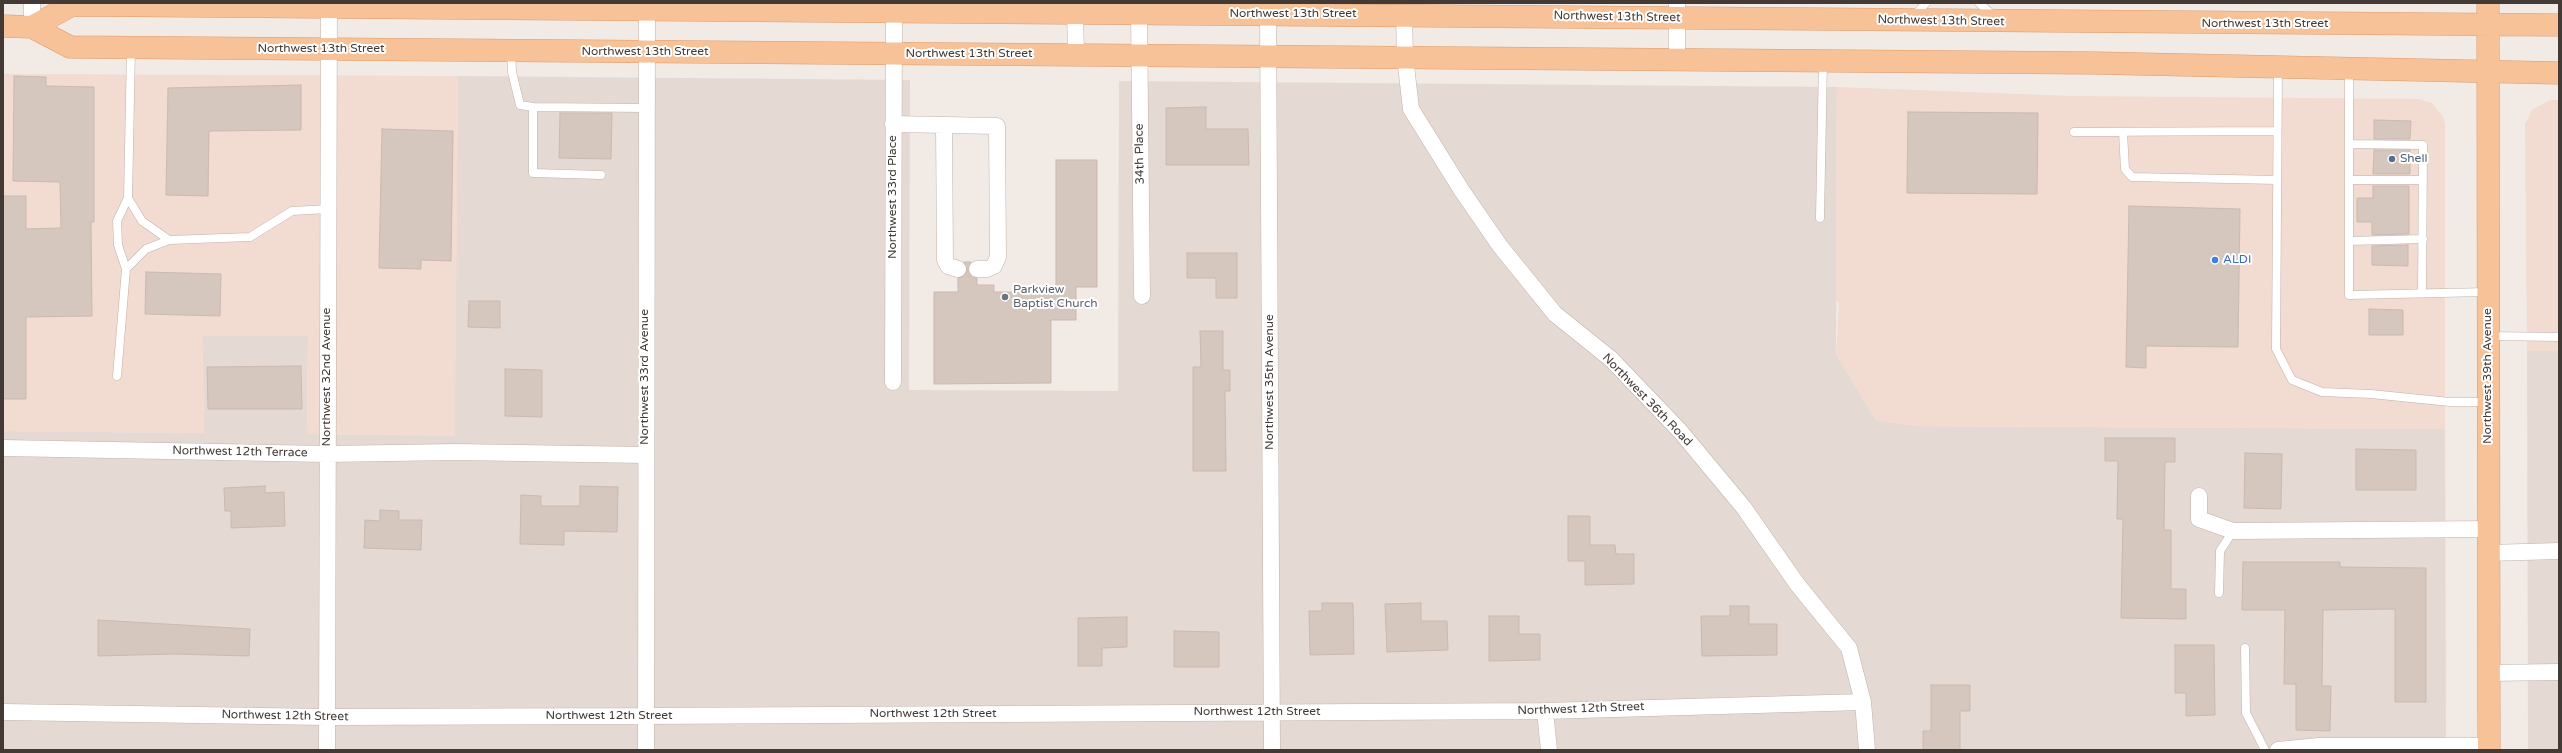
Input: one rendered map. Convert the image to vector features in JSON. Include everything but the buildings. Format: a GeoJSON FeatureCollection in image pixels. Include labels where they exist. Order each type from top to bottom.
{"type":"FeatureCollection","features":[{"type":"Feature","properties":{"kind":"main road","name":"Northwest 39th Avenue"},"geometry":{"type":"LineString","coordinates":[[2488,3],[2489,748]]}},
{"type":"Feature","properties":{"kind":"main road","name":"Northwest 13th Street"},"geometry":{"type":"LineString","coordinates":[[3,26],[32,26],[72,5],[801,7],[894,11],[920,7],[1080,8],[1139,13],[1224,8],[1268,14],[1404,14],[1677,10],[1910,21],[2559,25]]}},
{"type":"Feature","properties":{"kind":"main road","name":"Northwest 13th Street"},"geometry":{"type":"LineString","coordinates":[[32,26],[70,47],[1677,58],[2278,66],[2487,70],[2559,73]]}},
{"type":"Feature","properties":{"kind":"street"},"geometry":{"type":"LineString","coordinates":[[32,3],[32,26]]}},
{"type":"Feature","properties":{"kind":"street","name":"Northwest 32nd Avenue"},"geometry":{"type":"LineString","coordinates":[[327,750],[329,5]]}},
{"type":"Feature","properties":{"kind":"street","name":"Northwest 33rd Avenue"},"geometry":{"type":"LineString","coordinates":[[646,750],[645,455],[647,7]]}},
{"type":"Feature","properties":{"kind":"street"},"geometry":{"type":"LineString","coordinates":[[1076,54],[1080,8]]}},
{"type":"Feature","properties":{"kind":"street"},"geometry":{"type":"LineString","coordinates":[[1677,10],[1677,58]]}},
{"type":"Feature","properties":{"kind":"street","name":"Northwest 33rd Place"},"geometry":{"type":"LineString","coordinates":[[893,382],[894,11]]}},
{"type":"Feature","properties":{"kind":"street","name":"34th Place"},"geometry":{"type":"LineString","coordinates":[[1139,13],[1142,296]]}},
{"type":"Feature","properties":{"kind":"street","name":"Northwest 35th Avenue"},"geometry":{"type":"LineString","coordinates":[[1268,14],[1272,750]]}},
{"type":"Feature","properties":{"kind":"street","name":"Northwest 36th Road"},"geometry":{"type":"LineString","coordinates":[[1404,14],[1405,57],[1411,109],[1462,191],[1500,246],[1555,314],[1611,359],[1680,431],[1744,508],[1797,584],[1849,648],[1863,702],[1867,750]]}},
{"type":"Feature","properties":{"kind":"street"},"geometry":{"type":"LineString","coordinates":[[893,124],[997,126],[998,257],[994,266],[987,269],[977,269]]}},
{"type":"Feature","properties":{"kind":"street"},"geometry":{"type":"LineString","coordinates":[[944,125],[945,260],[948,266],[958,269]]}},
{"type":"Feature","properties":{"kind":"street","name":"Northwest 12th Terrace"},"geometry":{"type":"LineString","coordinates":[[3,448],[327,454],[456,452],[645,455]]}},
{"type":"Feature","properties":{"kind":"street"},"geometry":{"type":"LineString","coordinates":[[2199,496],[2199,518],[2233,531],[2488,529]]}},
{"type":"Feature","properties":{"kind":"street"},"geometry":{"type":"LineString","coordinates":[[2488,553],[2559,551]]}},
{"type":"Feature","properties":{"kind":"street"},"geometry":{"type":"LineString","coordinates":[[2489,673],[2559,672]]}},
{"type":"Feature","properties":{"kind":"street","name":"Northwest 12th Street"},"geometry":{"type":"LineString","coordinates":[[3,712],[327,716],[647,716],[1545,711],[1863,702]]}},
{"type":"Feature","properties":{"kind":"street"},"geometry":{"type":"LineString","coordinates":[[1545,711],[1549,750]]}},
{"type":"Feature","properties":{"kind":"street"},"geometry":{"type":"LineString","coordinates":[[2278,750],[2319,746],[2489,748]]}},
{"type":"Feature","properties":{"kind":"lane"},"geometry":{"type":"LineString","coordinates":[[1910,21],[1926,3]]}},
{"type":"Feature","properties":{"kind":"lane"},"geometry":{"type":"LineString","coordinates":[[1979,3],[2000,22]]}},
{"type":"Feature","properties":{"kind":"lane"},"geometry":{"type":"LineString","coordinates":[[117,376],[126,268],[118,245],[117,221],[128,198],[131,48]]}},
{"type":"Feature","properties":{"kind":"lane"},"geometry":{"type":"LineString","coordinates":[[511,50],[512,72],[516,94],[520,104],[533,107],[646,108]]}},
{"type":"Feature","properties":{"kind":"lane"},"geometry":{"type":"LineString","coordinates":[[1820,218],[1823,60]]}},
{"type":"Feature","properties":{"kind":"lane"},"geometry":{"type":"LineString","coordinates":[[2278,66],[2276,131],[2276,349],[2292,380],[2322,392],[2371,394],[2450,402],[2488,402]]}},
{"type":"Feature","properties":{"kind":"lane"},"geometry":{"type":"LineString","coordinates":[[2349,68],[2351,144],[2349,295],[2488,292]]}},
{"type":"Feature","properties":{"kind":"lane"},"geometry":{"type":"LineString","coordinates":[[533,107],[533,173],[601,175]]}},
{"type":"Feature","properties":{"kind":"lane"},"geometry":{"type":"LineString","coordinates":[[2074,132],[2276,131]]}},
{"type":"Feature","properties":{"kind":"lane"},"geometry":{"type":"LineString","coordinates":[[2123,132],[2125,169],[2132,177],[2276,180]]}},
{"type":"Feature","properties":{"kind":"lane"},"geometry":{"type":"LineString","coordinates":[[2351,144],[2423,145],[2422,293]]}},
{"type":"Feature","properties":{"kind":"lane"},"geometry":{"type":"LineString","coordinates":[[2350,180],[2423,180]]}},
{"type":"Feature","properties":{"kind":"lane"},"geometry":{"type":"LineString","coordinates":[[128,198],[142,221],[168,240]]}},
{"type":"Feature","properties":{"kind":"lane"},"geometry":{"type":"LineString","coordinates":[[126,268],[146,249],[168,240],[250,237],[292,211],[328,210]]}},
{"type":"Feature","properties":{"kind":"lane"},"geometry":{"type":"LineString","coordinates":[[2349,241],[2423,239]]}},
{"type":"Feature","properties":{"kind":"lane"},"geometry":{"type":"LineString","coordinates":[[2488,336],[2559,337]]}},
{"type":"Feature","properties":{"kind":"lane"},"geometry":{"type":"LineString","coordinates":[[2219,593],[2220,551],[2233,531]]}},
{"type":"Feature","properties":{"kind":"lane"},"geometry":{"type":"LineString","coordinates":[[2245,648],[2246,713],[2265,750]]}},
{"type":"Feature","properties":{"kind":"shaded area"},"geometry":{"type":"Polygon","coordinates":[[[3,74],[458,76],[455,436],[307,434],[308,336],[202,336],[204,433],[3,431],[3,74]]]}},
{"type":"Feature","properties":{"kind":"shaded area"},"geometry":{"type":"Polygon","coordinates":[[[458,76],[910,80],[909,390],[1118,391],[1119,81],[1837,87],[1836,354],[1876,420],[1917,426],[2445,429],[2446,750],[3,750],[3,431],[204,433],[202,336],[308,336],[307,434],[454,435],[458,76]]]}},
{"type":"Feature","properties":{"kind":"shaded area"},"geometry":{"type":"Polygon","coordinates":[[[1837,87],[2071,96],[2418,99],[2432,103],[2443,117],[2445,125],[2445,429],[1917,426],[1876,420],[1836,354],[1839,303],[1836,300],[1837,87]]]}},
{"type":"Feature","properties":{"kind":"shaded area"},"geometry":{"type":"Polygon","coordinates":[[[2550,100],[2559,100],[2559,351],[2527,351],[2525,124],[2532,110],[2550,100]]]}},
{"type":"Feature","properties":{"kind":"shaded area"},"geometry":{"type":"Polygon","coordinates":[[[2527,351],[2559,351],[2559,750],[2528,750],[2527,351]]]}},
{"type":"Feature","properties":{"kind":"place","name":"Shell"},"geometry":{"type":"Point","coordinates":[2392,159]}},
{"type":"Feature","properties":{"kind":"place","name":"ALDI"},"geometry":{"type":"Point","coordinates":[2215,260]}},
{"type":"Feature","properties":{"kind":"place","name":"Parkview Baptist Church"},"geometry":{"type":"Point","coordinates":[1005,297]}}]}
